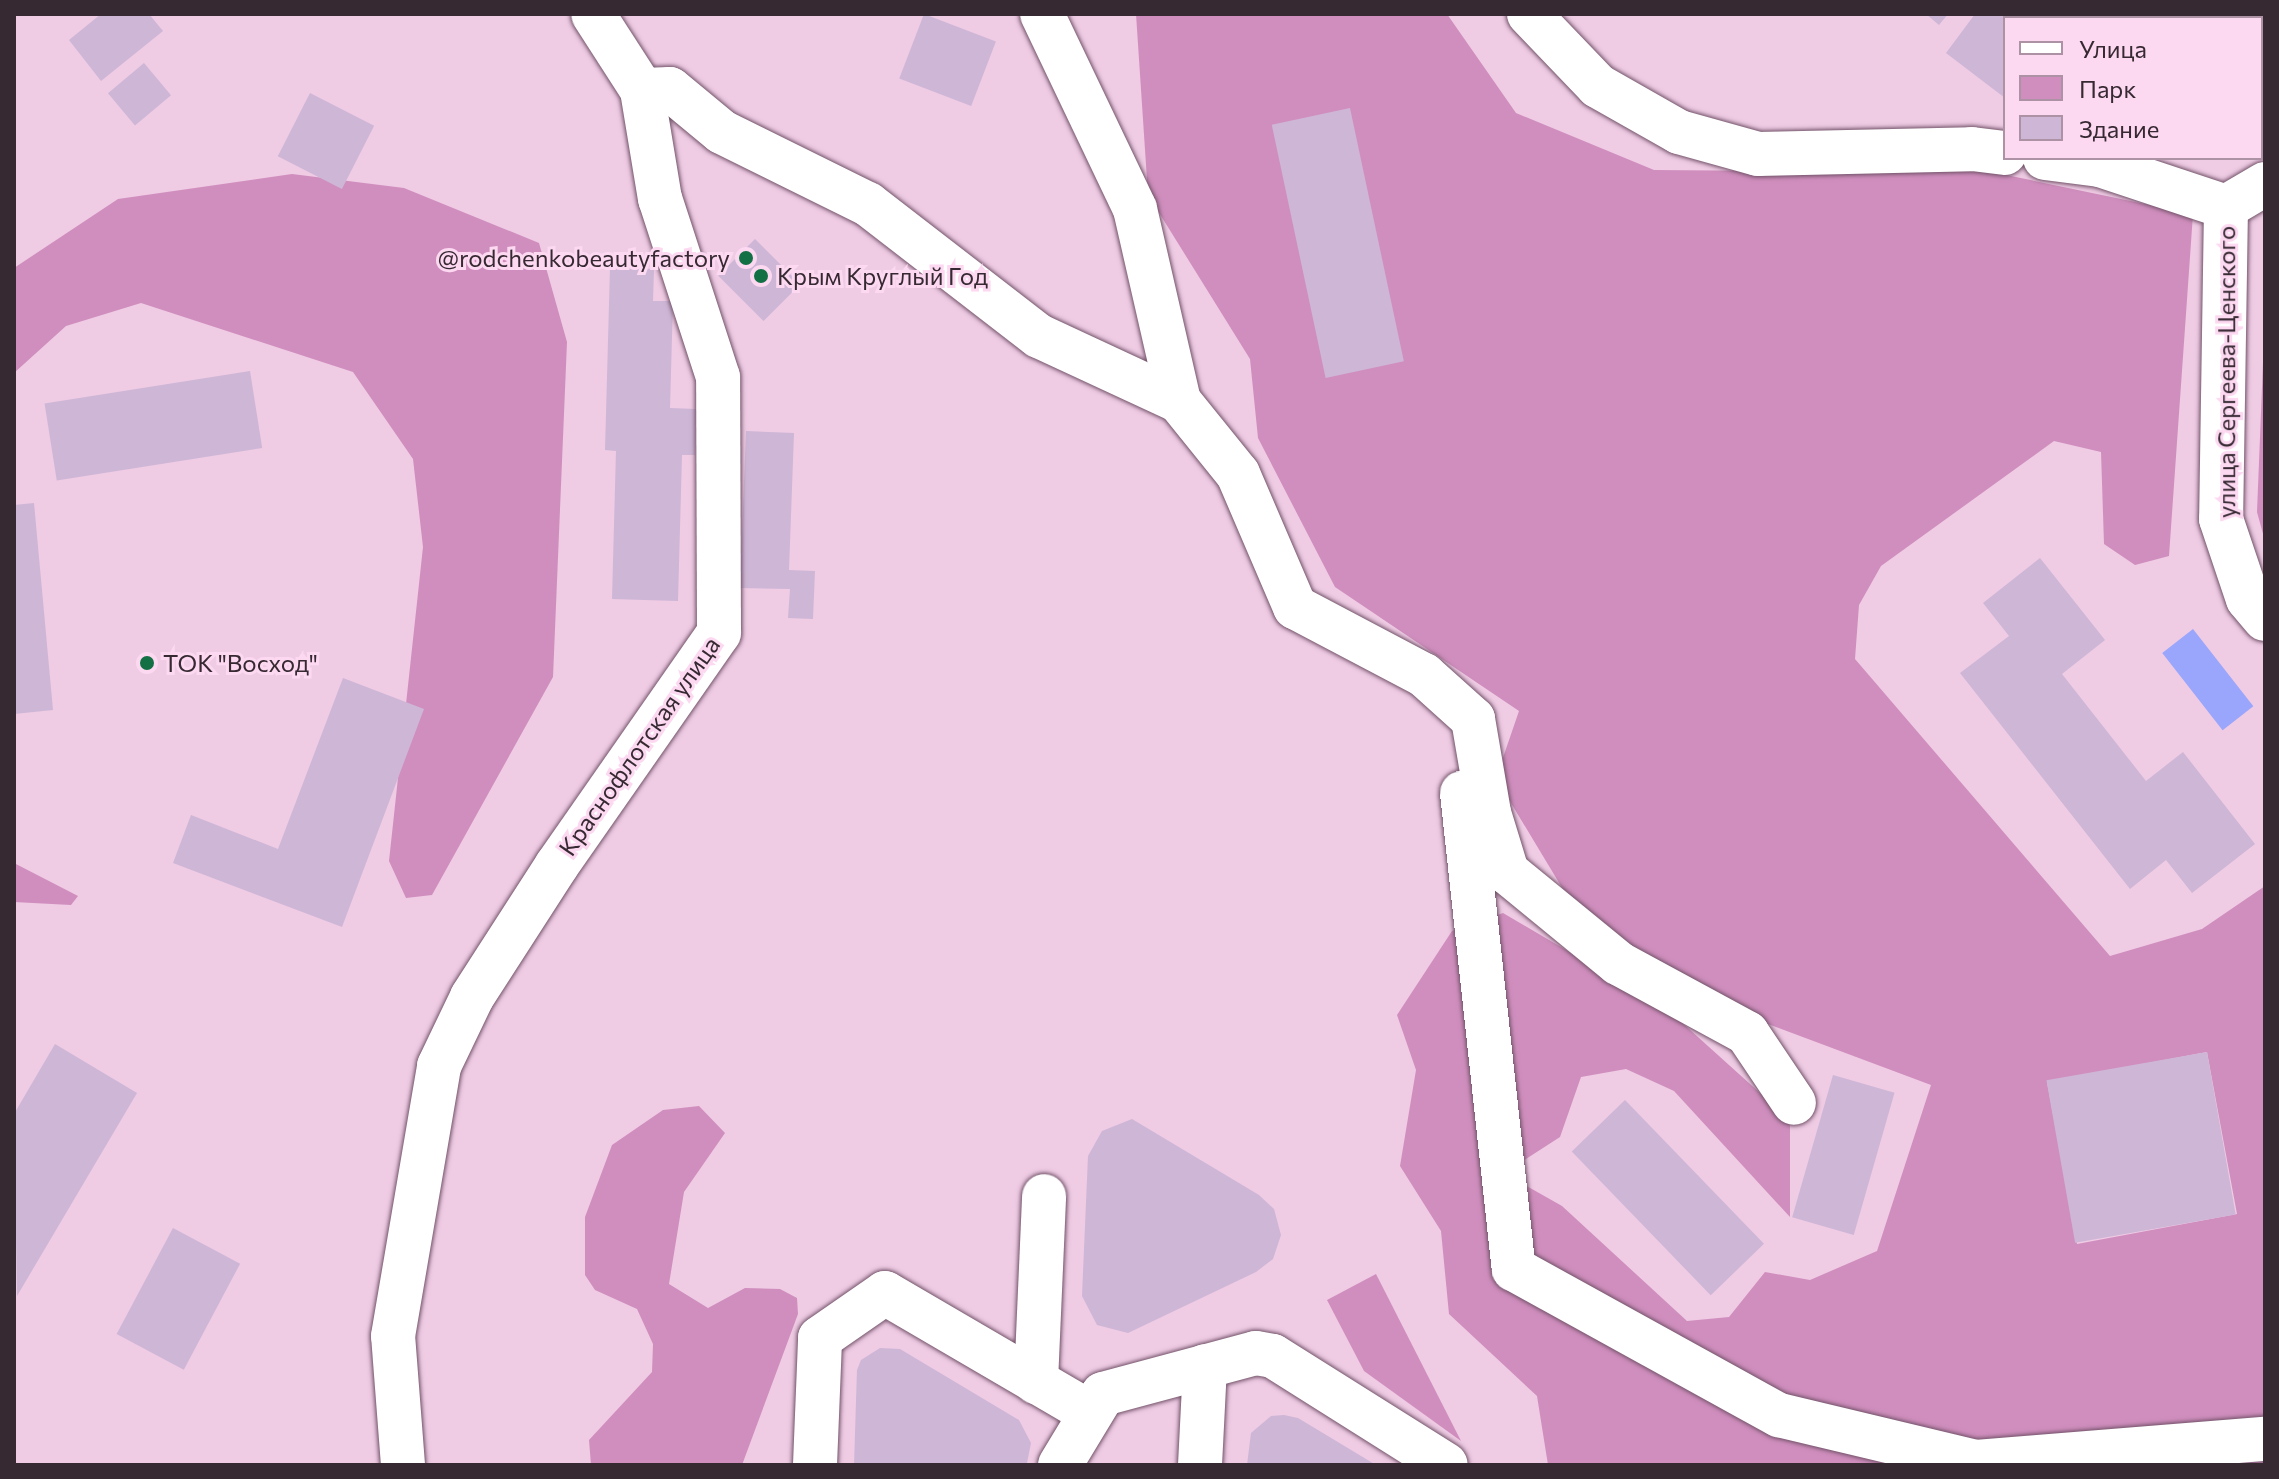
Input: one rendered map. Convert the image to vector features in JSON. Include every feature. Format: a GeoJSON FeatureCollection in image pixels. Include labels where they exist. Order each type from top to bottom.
{"type":"FeatureCollection","features":[{"type":"Feature","properties":{"kind":"street","name":"Краснофлотская улица"},"geometry":{"type":"LineString","coordinates":[[403,1465],[393,1336],[439,1066],[472,997],[548,878],[719,633],[718,377],[660,199],[642,90],[593,14]]}},
{"type":"Feature","properties":{"kind":"street"},"geometry":{"type":"LineString","coordinates":[[1042,14],[1135,209],[1179,401],[1238,474],[1295,607],[1424,675],[1473,719],[1489,813],[1507,872],[1618,963],[1747,1033],[1794,1103]]}},
{"type":"Feature","properties":{"kind":"street"},"geometry":{"type":"LineString","coordinates":[[1529,14],[1598,86],[1679,132],[1758,154],[1972,149],[2003,153]]}},
{"type":"Feature","properties":{"kind":"street"},"geometry":{"type":"LineString","coordinates":[[642,90],[670,89],[722,132],[868,204],[1039,336],[1179,401]]}},
{"type":"Feature","properties":{"kind":"street","name":"улица Сергеева-Ценского"},"geometry":{"type":"LineString","coordinates":[[2061,160],[2100,165],[2226,207],[2221,519],[2248,599],[2265,619]]}},
{"type":"Feature","properties":{"kind":"street"},"geometry":{"type":"LineString","coordinates":[[2226,207],[2265,184]]}},
{"type":"Feature","properties":{"kind":"street"},"geometry":{"type":"LineString","coordinates":[[1451,699],[1514,1269],[1779,1415],[1976,1462],[2265,1439]]}},
{"type":"Feature","properties":{"kind":"street"},"geometry":{"type":"LineString","coordinates":[[1036,1382],[1044,1196]]}},
{"type":"Feature","properties":{"kind":"street"},"geometry":{"type":"LineString","coordinates":[[815,1465],[820,1338],[885,1293],[1090,1413]]}},
{"type":"Feature","properties":{"kind":"street"},"geometry":{"type":"LineString","coordinates":[[1060,1465],[1103,1394],[1256,1353],[1273,1356],[1446,1465]]}},
{"type":"Feature","properties":{"kind":"street"},"geometry":{"type":"LineString","coordinates":[[1200,1465],[1205,1366]]}},
{"type":"Feature","properties":{"kind":"green space"},"geometry":{"type":"Polygon","coordinates":[[[1136,14],[1447,14],[1516,113],[1654,170],[1896,172],[1944,162],[2193,214],[2169,556],[2135,565],[2104,544],[2101,452],[2054,441],[1881,566],[1859,605],[1855,659],[2110,956],[2202,929],[2265,886],[2265,1465],[1548,1465],[1537,1396],[1449,1314],[1441,1231],[1400,1166],[1416,1070],[1397,1015],[1452,931],[1503,913],[1668,1010],[1790,1120],[1790,1217],[1674,1091],[1626,1069],[1581,1077],[1560,1137],[1504,1173],[1562,1206],[1687,1321],[1729,1317],[1765,1272],[1810,1280],[1877,1251],[1931,1085],[1667,986],[1576,911],[1496,778],[1519,711],[1335,587],[1258,438],[1250,359],[1148,195],[1136,14]],[[2207,1052],[2047,1082],[2077,1244],[2237,1214],[2207,1052]]]}},
{"type":"Feature","properties":{"kind":"green space"},"geometry":{"type":"Polygon","coordinates":[[[292,174],[404,188],[539,243],[567,342],[553,677],[432,895],[406,898],[389,861],[423,547],[413,459],[353,372],[141,303],[66,326],[14,373],[14,268],[118,199],[292,174]]]}},
{"type":"Feature","properties":{"kind":"green space"},"geometry":{"type":"Polygon","coordinates":[[[2265,313],[2265,541],[2257,512],[2265,313]]]}},
{"type":"Feature","properties":{"kind":"green space"},"geometry":{"type":"Polygon","coordinates":[[[14,863],[78,896],[71,905],[14,902],[14,863]]]}},
{"type":"Feature","properties":{"kind":"green space"},"geometry":{"type":"Polygon","coordinates":[[[699,1106],[725,1133],[684,1192],[669,1284],[708,1308],[745,1288],[780,1289],[797,1298],[798,1314],[742,1465],[591,1465],[589,1440],[652,1372],[653,1344],[637,1309],[595,1290],[585,1275],[585,1217],[612,1145],[663,1110],[699,1106]]]}},
{"type":"Feature","properties":{"kind":"green space"},"geometry":{"type":"Polygon","coordinates":[[[1376,1274],[1461,1441],[1364,1371],[1327,1300],[1376,1274]]]}},
{"type":"Feature","properties":{"kind":"water"},"geometry":{"type":"Polygon","coordinates":[[[2193,629],[2253,706],[2223,730],[2162,653],[2193,629]]]}},
{"type":"Feature","properties":{"kind":"building"},"geometry":{"type":"Polygon","coordinates":[[[101,14],[149,14],[163,31],[101,81],[69,40],[101,14]]]}},
{"type":"Feature","properties":{"kind":"building"},"geometry":{"type":"Polygon","coordinates":[[[924,14],[996,42],[971,106],[899,78],[924,14]]]}},
{"type":"Feature","properties":{"kind":"building"},"geometry":{"type":"Polygon","coordinates":[[[1926,14],[1948,14],[1939,25],[1926,14]]]}},
{"type":"Feature","properties":{"kind":"building"},"geometry":{"type":"Polygon","coordinates":[[[1975,14],[2071,14],[2003,16],[2003,96],[1946,53],[1975,14]]]}},
{"type":"Feature","properties":{"kind":"building"},"geometry":{"type":"Polygon","coordinates":[[[144,63],[171,95],[135,125],[108,93],[144,63]]]}},
{"type":"Feature","properties":{"kind":"building"},"geometry":{"type":"Polygon","coordinates":[[[310,93],[374,126],[342,189],[278,156],[310,93]]]}},
{"type":"Feature","properties":{"kind":"building"},"geometry":{"type":"Polygon","coordinates":[[[1350,108],[1404,361],[1326,378],[1272,125],[1350,108]]]}},
{"type":"Feature","properties":{"kind":"building"},"geometry":{"type":"Polygon","coordinates":[[[755,239],[800,284],[763,321],[718,276],[755,239]]]}},
{"type":"Feature","properties":{"kind":"building"},"geometry":{"type":"Polygon","coordinates":[[[610,268],[654,269],[653,301],[673,301],[670,408],[696,409],[695,455],[682,455],[678,601],[612,599],[616,451],[605,450],[610,268]]]}},
{"type":"Feature","properties":{"kind":"building"},"geometry":{"type":"Polygon","coordinates":[[[250,371],[262,448],[57,481],[45,404],[250,371]]]}},
{"type":"Feature","properties":{"kind":"building"},"geometry":{"type":"Polygon","coordinates":[[[746,431],[794,433],[789,570],[815,571],[813,619],[788,618],[790,589],[740,588],[746,431]]]}},
{"type":"Feature","properties":{"kind":"building"},"geometry":{"type":"Polygon","coordinates":[[[34,503],[53,710],[14,714],[14,505],[34,503]]]}},
{"type":"Feature","properties":{"kind":"building"},"geometry":{"type":"Polygon","coordinates":[[[2040,558],[2105,640],[2062,674],[2146,781],[2183,752],[2255,844],[2192,893],[2166,860],[2130,889],[1960,673],[2009,636],[1983,603],[2040,558]]]}},
{"type":"Feature","properties":{"kind":"building"},"geometry":{"type":"Polygon","coordinates":[[[343,678],[424,709],[342,927],[173,863],[191,815],[278,849],[343,678]]]}},
{"type":"Feature","properties":{"kind":"building"},"geometry":{"type":"Polygon","coordinates":[[[55,1044],[137,1093],[17,1296],[14,1114],[55,1044]]]}},
{"type":"Feature","properties":{"kind":"building"},"geometry":{"type":"Polygon","coordinates":[[[2207,1052],[2236,1214],[2075,1243],[2046,1080],[2207,1052]]]}},
{"type":"Feature","properties":{"kind":"building"},"geometry":{"type":"Polygon","coordinates":[[[1833,1075],[1895,1093],[1854,1235],[1792,1217],[1833,1075]]]}},
{"type":"Feature","properties":{"kind":"building"},"geometry":{"type":"Polygon","coordinates":[[[1625,1100],[1764,1244],[1711,1295],[1572,1151],[1625,1100]]]}},
{"type":"Feature","properties":{"kind":"building"},"geometry":{"type":"Polygon","coordinates":[[[1132,1119],[1259,1195],[1274,1209],[1281,1235],[1273,1259],[1256,1272],[1128,1333],[1097,1325],[1082,1296],[1088,1156],[1102,1131],[1132,1119]]]}},
{"type":"Feature","properties":{"kind":"building"},"geometry":{"type":"Polygon","coordinates":[[[173,1228],[240,1264],[184,1370],[117,1334],[173,1228]]]}},
{"type":"Feature","properties":{"kind":"building"},"geometry":{"type":"Polygon","coordinates":[[[880,1348],[900,1349],[1019,1420],[1031,1443],[1027,1463],[854,1465],[857,1370],[861,1360],[880,1348]]]}},
{"type":"Feature","properties":{"kind":"building"},"geometry":{"type":"Polygon","coordinates":[[[1271,1416],[1298,1418],[1376,1465],[1247,1465],[1251,1433],[1271,1416]]]}},
{"type":"Feature","properties":{"kind":"place","name":"@rodchenkobeautyfactory"},"geometry":{"type":"Point","coordinates":[746,258]}},
{"type":"Feature","properties":{"kind":"place","name":"Крым Круглый Год"},"geometry":{"type":"Point","coordinates":[761,276]}},
{"type":"Feature","properties":{"kind":"place","name":"ТОК \"Восход\""},"geometry":{"type":"Point","coordinates":[147,663]}}]}
